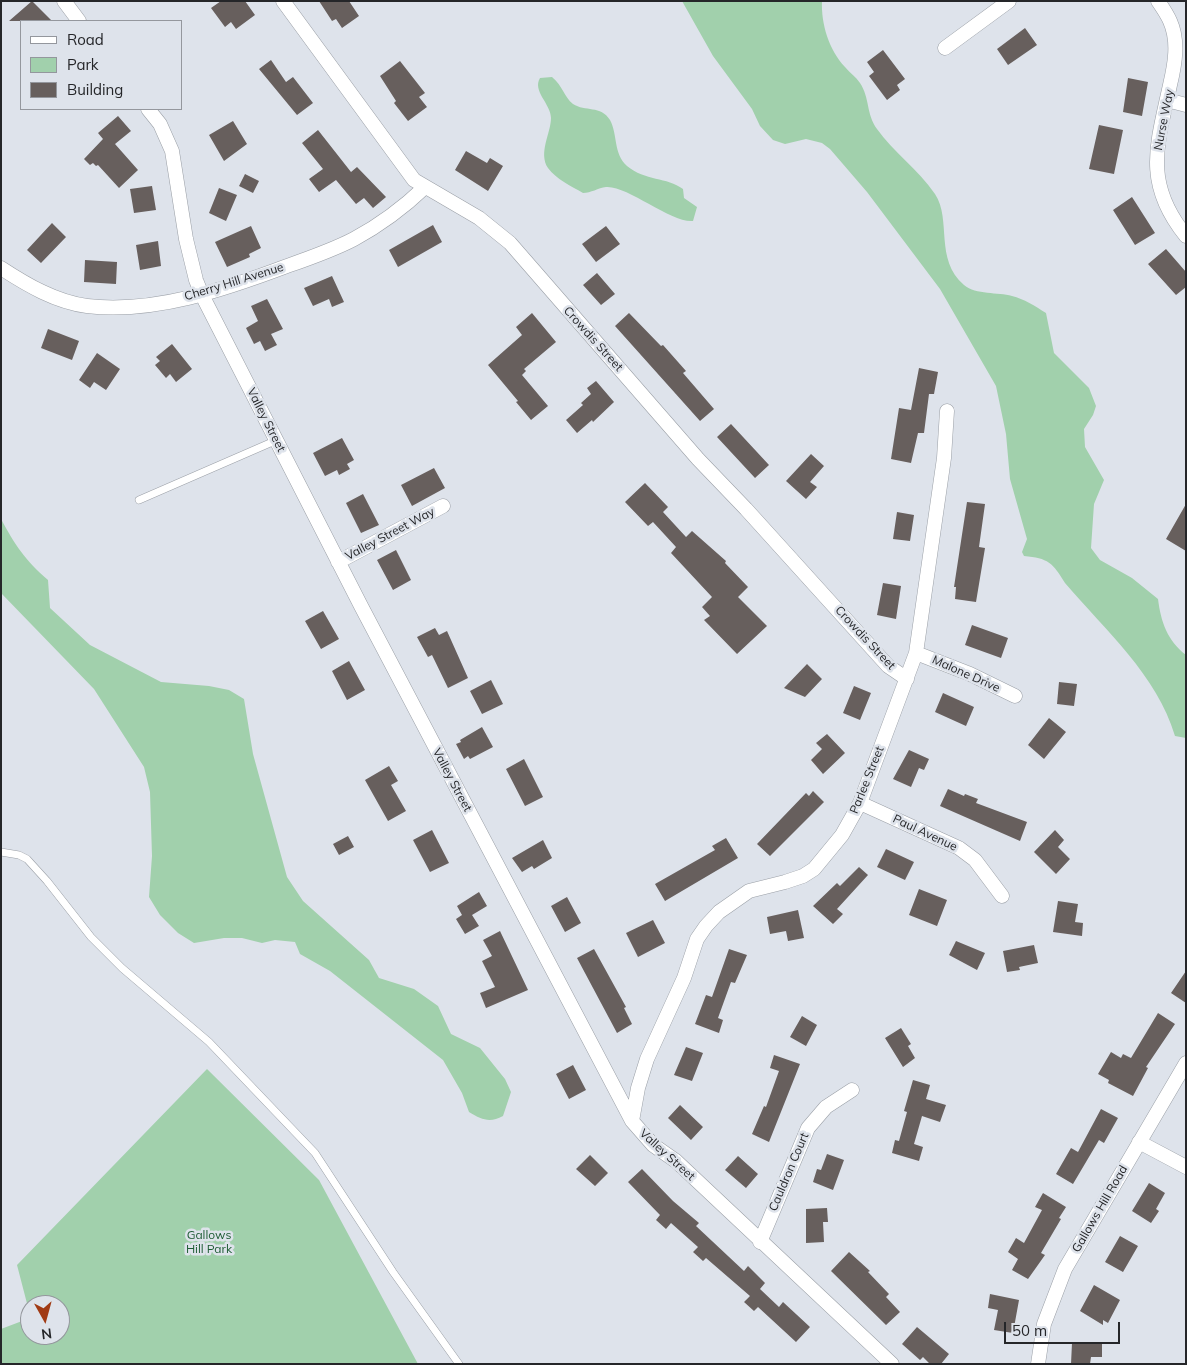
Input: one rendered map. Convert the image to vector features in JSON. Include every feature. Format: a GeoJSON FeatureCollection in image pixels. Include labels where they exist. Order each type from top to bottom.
{"type":"FeatureCollection","features":[{"type":"Feature","properties":{"kind":"street","name":"Crowdis Street"},"geometry":{"type":"LineString","coordinates":[[283,1],[414,180],[479,218],[510,243],[698,459],[746,508],[888,666],[906,679]]}},
{"type":"Feature","properties":{"kind":"street"},"geometry":{"type":"LineString","coordinates":[[945,48],[1009,1]]}},
{"type":"Feature","properties":{"kind":"street","name":"Nurse Way"},"geometry":{"type":"LineString","coordinates":[[1158,1],[1170,20],[1176,46],[1157,156],[1158,177],[1161,198],[1170,217],[1186,236]]}},
{"type":"Feature","properties":{"kind":"street"},"geometry":{"type":"LineString","coordinates":[[71,4],[79,20]]}},
{"type":"Feature","properties":{"kind":"street"},"geometry":{"type":"LineString","coordinates":[[1167,100],[1186,105]]}},
{"type":"Feature","properties":{"kind":"street","name":"Valley Street"},"geometry":{"type":"LineString","coordinates":[[149,110],[160,124],[172,151],[186,240],[196,280],[202,295],[338,562],[632,1121],[640,1133],[676,1161],[892,1364]]}},
{"type":"Feature","properties":{"kind":"street","name":"Cherry Hill Avenue"},"geometry":{"type":"LineString","coordinates":[[1,268],[37,290],[65,301],[87,306],[134,305],[202,295],[257,277],[353,239],[395,214],[425,187]]}},
{"type":"Feature","properties":{"kind":"street","name":"Parlee Street"},"geometry":{"type":"LineString","coordinates":[[632,1121],[638,1088],[647,1060],[684,978],[697,939],[706,926],[719,912],[749,891],[794,879],[814,869],[842,835],[860,803],[916,653],[944,458],[947,411]]}},
{"type":"Feature","properties":{"kind":"street","name":"Valley Street Way"},"geometry":{"type":"LineString","coordinates":[[338,562],[443,506]]}},
{"type":"Feature","properties":{"kind":"street","name":"Malone Drive"},"geometry":{"type":"LineString","coordinates":[[916,653],[970,674],[1015,696]]}},
{"type":"Feature","properties":{"kind":"street","name":"Paul Avenue"},"geometry":{"type":"LineString","coordinates":[[860,803],[959,848],[975,860],[1002,896]]}},
{"type":"Feature","properties":{"kind":"street","name":"Gallows Hill Road"},"geometry":{"type":"LineString","coordinates":[[1038,1364],[1044,1324],[1066,1269],[1186,1063]]}},
{"type":"Feature","properties":{"kind":"street","name":"Cauldron Court"},"geometry":{"type":"LineString","coordinates":[[760,1242],[808,1128],[826,1107],[852,1090]]}},
{"type":"Feature","properties":{"kind":"street"},"geometry":{"type":"LineString","coordinates":[[1139,1142],[1186,1166]]}},
{"type":"Feature","properties":{"kind":"lane"},"geometry":{"type":"LineString","coordinates":[[139,500],[277,440]]}},
{"type":"Feature","properties":{"kind":"lane"},"geometry":{"type":"LineString","coordinates":[[1,852],[19,855],[27,859],[47,881],[91,937],[122,968],[209,1042],[315,1152],[393,1272],[459,1364]]}},
{"type":"Feature","properties":{"kind":"green space"},"geometry":{"type":"Polygon","coordinates":[[[682,1],[822,1],[823,19],[830,45],[839,60],[863,89],[871,118],[877,129],[928,185],[940,204],[946,252],[955,275],[969,288],[981,292],[1016,297],[1046,313],[1054,353],[1089,388],[1096,406],[1093,415],[1084,429],[1085,447],[1104,480],[1094,504],[1091,548],[1100,560],[1132,578],[1158,599],[1166,630],[1174,643],[1186,655],[1186,738],[1175,736],[1167,714],[1143,673],[1113,636],[1065,583],[1053,566],[1039,558],[1024,556],[1022,552],[1027,539],[1010,479],[1006,434],[996,386],[940,289],[867,192],[830,149],[822,143],[806,139],[785,144],[773,140],[760,126],[752,109],[713,56],[682,1]]]}},
{"type":"Feature","properties":{"kind":"green space"},"geometry":{"type":"Polygon","coordinates":[[[552,77],[573,104],[583,108],[598,110],[606,115],[610,120],[620,155],[627,166],[648,177],[670,182],[683,189],[684,198],[697,207],[693,221],[673,216],[615,188],[606,187],[583,193],[551,172],[544,156],[551,118],[538,88],[538,83],[540,78],[552,77]]]}},
{"type":"Feature","properties":{"kind":"green space"},"geometry":{"type":"Polygon","coordinates":[[[1,519],[21,552],[48,580],[50,608],[90,645],[161,682],[209,686],[229,690],[244,699],[253,754],[287,877],[303,901],[369,960],[379,978],[414,989],[438,1006],[451,1034],[480,1048],[505,1079],[511,1092],[503,1116],[486,1120],[469,1112],[462,1093],[443,1060],[330,971],[300,954],[295,942],[275,940],[262,943],[242,938],[224,938],[194,943],[178,933],[160,915],[149,897],[152,856],[150,792],[144,767],[94,689],[1,593],[1,519]]]}},
{"type":"Feature","properties":{"kind":"green space","name":"Gallows Hill Park"},"geometry":{"type":"Polygon","coordinates":[[[207,1069],[319,1180],[418,1364],[1,1364],[1,1329],[20,1322],[20,1345],[70,1345],[70,1295],[25,1295],[17,1265],[207,1069]]]}},
{"type":"Feature","properties":{"kind":"building"},"geometry":{"type":"Polygon","coordinates":[[[32,1],[51,20],[20,20],[9,21],[32,1]]]}},
{"type":"Feature","properties":{"kind":"building"},"geometry":{"type":"Polygon","coordinates":[[[221,1],[245,1],[255,15],[236,29],[231,22],[225,27],[211,8],[221,1]]]}},
{"type":"Feature","properties":{"kind":"building"},"geometry":{"type":"Polygon","coordinates":[[[319,1],[349,1],[359,16],[342,28],[336,19],[332,21],[319,1]]]}},
{"type":"Feature","properties":{"kind":"building"},"geometry":{"type":"Polygon","coordinates":[[[1025,28],[1037,45],[1008,65],[997,49],[1025,28]]]}},
{"type":"Feature","properties":{"kind":"building"},"geometry":{"type":"Polygon","coordinates":[[[883,50],[905,79],[897,85],[900,90],[887,100],[869,76],[874,72],[867,62],[883,50]]]}},
{"type":"Feature","properties":{"kind":"building"},"geometry":{"type":"Polygon","coordinates":[[[271,60],[286,82],[293,77],[313,103],[297,115],[259,69],[271,60]]]}},
{"type":"Feature","properties":{"kind":"building"},"geometry":{"type":"Polygon","coordinates":[[[400,61],[425,93],[419,97],[427,107],[408,121],[394,103],[396,101],[380,76],[400,61]]]}},
{"type":"Feature","properties":{"kind":"building"},"geometry":{"type":"Polygon","coordinates":[[[1128,78],[1148,82],[1142,116],[1123,112],[1128,78]]]}},
{"type":"Feature","properties":{"kind":"building"},"geometry":{"type":"Polygon","coordinates":[[[118,116],[131,131],[115,144],[138,170],[119,188],[98,165],[96,166],[93,163],[90,165],[84,159],[103,139],[98,133],[118,116]]]}},
{"type":"Feature","properties":{"kind":"building"},"geometry":{"type":"Polygon","coordinates":[[[233,121],[247,144],[224,161],[209,135],[233,121]]]}},
{"type":"Feature","properties":{"kind":"building"},"geometry":{"type":"Polygon","coordinates":[[[1099,125],[1123,130],[1114,174],[1089,169],[1099,125]]]}},
{"type":"Feature","properties":{"kind":"building"},"geometry":{"type":"Polygon","coordinates":[[[318,130],[351,172],[357,167],[386,197],[373,208],[364,198],[356,204],[336,180],[319,192],[309,179],[323,169],[302,143],[318,130]]]}},
{"type":"Feature","properties":{"kind":"building"},"geometry":{"type":"Polygon","coordinates":[[[466,151],[487,163],[490,158],[503,166],[488,191],[455,170],[466,151]]]}},
{"type":"Feature","properties":{"kind":"building"},"geometry":{"type":"Polygon","coordinates":[[[245,174],[259,181],[253,193],[239,186],[245,174]]]}},
{"type":"Feature","properties":{"kind":"building"},"geometry":{"type":"Polygon","coordinates":[[[152,186],[156,210],[134,213],[130,189],[152,186]]]}},
{"type":"Feature","properties":{"kind":"building"},"geometry":{"type":"Polygon","coordinates":[[[219,188],[237,195],[226,221],[209,213],[219,188]]]}},
{"type":"Feature","properties":{"kind":"building"},"geometry":{"type":"Polygon","coordinates":[[[1132,197],[1155,233],[1135,245],[1113,210],[1132,197]]]}},
{"type":"Feature","properties":{"kind":"building"},"geometry":{"type":"Polygon","coordinates":[[[52,223],[66,237],[41,263],[27,250],[52,223]]]}},
{"type":"Feature","properties":{"kind":"building"},"geometry":{"type":"Polygon","coordinates":[[[433,225],[442,242],[398,267],[389,250],[433,225]]]}},
{"type":"Feature","properties":{"kind":"building"},"geometry":{"type":"Polygon","coordinates":[[[251,226],[261,248],[249,254],[250,257],[227,267],[215,242],[251,226]]]}},
{"type":"Feature","properties":{"kind":"building"},"geometry":{"type":"Polygon","coordinates":[[[606,226],[620,244],[596,262],[582,244],[606,226]]]}},
{"type":"Feature","properties":{"kind":"building"},"geometry":{"type":"Polygon","coordinates":[[[158,241],[161,266],[140,270],[136,245],[158,241]]]}},
{"type":"Feature","properties":{"kind":"building"},"geometry":{"type":"Polygon","coordinates":[[[1166,249],[1186,272],[1186,287],[1176,295],[1148,264],[1166,249]]]}},
{"type":"Feature","properties":{"kind":"building"},"geometry":{"type":"Polygon","coordinates":[[[85,260],[117,262],[116,284],[84,282],[85,260]]]}},
{"type":"Feature","properties":{"kind":"building"},"geometry":{"type":"Polygon","coordinates":[[[597,273],[615,294],[601,305],[583,285],[597,273]]]}},
{"type":"Feature","properties":{"kind":"building"},"geometry":{"type":"Polygon","coordinates":[[[332,276],[344,302],[332,307],[329,299],[313,306],[304,288],[332,276]]]}},
{"type":"Feature","properties":{"kind":"building"},"geometry":{"type":"Polygon","coordinates":[[[267,299],[283,329],[271,334],[277,345],[265,351],[260,341],[254,344],[246,328],[258,321],[251,306],[267,299]]]}},
{"type":"Feature","properties":{"kind":"building"},"geometry":{"type":"Polygon","coordinates":[[[532,313],[556,342],[524,369],[526,371],[522,375],[548,406],[531,420],[488,365],[522,335],[516,327],[532,313]]]}},
{"type":"Feature","properties":{"kind":"building"},"geometry":{"type":"Polygon","coordinates":[[[629,313],[661,346],[663,345],[686,371],[683,373],[714,409],[700,421],[615,326],[629,313]]]}},
{"type":"Feature","properties":{"kind":"building"},"geometry":{"type":"Polygon","coordinates":[[[48,329],[79,341],[72,360],[41,348],[48,329]]]}},
{"type":"Feature","properties":{"kind":"building"},"geometry":{"type":"Polygon","coordinates":[[[172,344],[192,369],[176,382],[170,374],[166,378],[155,365],[160,361],[156,357],[172,344]]]}},
{"type":"Feature","properties":{"kind":"building"},"geometry":{"type":"Polygon","coordinates":[[[97,353],[120,369],[106,390],[94,382],[90,388],[79,380],[97,353]]]}},
{"type":"Feature","properties":{"kind":"building"},"geometry":{"type":"Polygon","coordinates":[[[919,368],[938,372],[934,394],[929,394],[924,433],[918,433],[911,463],[891,459],[899,408],[911,410],[919,368]]]}},
{"type":"Feature","properties":{"kind":"building"},"geometry":{"type":"Polygon","coordinates":[[[596,381],[614,402],[593,422],[592,420],[577,433],[566,420],[583,405],[581,403],[591,394],[587,388],[596,381]]]}},
{"type":"Feature","properties":{"kind":"building"},"geometry":{"type":"Polygon","coordinates":[[[731,424],[769,465],[755,478],[717,437],[731,424]]]}},
{"type":"Feature","properties":{"kind":"building"},"geometry":{"type":"Polygon","coordinates":[[[342,438],[354,460],[347,464],[350,469],[339,475],[337,470],[325,476],[313,453],[342,438]]]}},
{"type":"Feature","properties":{"kind":"building"},"geometry":{"type":"Polygon","coordinates":[[[811,454],[824,466],[810,482],[817,487],[806,499],[786,481],[811,454]]]}},
{"type":"Feature","properties":{"kind":"building"},"geometry":{"type":"Polygon","coordinates":[[[434,468],[445,488],[412,506],[401,485],[434,468]]]}},
{"type":"Feature","properties":{"kind":"building"},"geometry":{"type":"Polygon","coordinates":[[[645,483],[668,507],[663,512],[686,537],[692,531],[726,561],[725,563],[748,587],[738,597],[767,626],[737,654],[704,620],[710,616],[702,607],[712,597],[671,553],[676,547],[653,522],[648,526],[625,502],[645,483]]]}},
{"type":"Feature","properties":{"kind":"building"},"geometry":{"type":"Polygon","coordinates":[[[363,494],[379,525],[361,533],[346,503],[363,494]]]}},
{"type":"Feature","properties":{"kind":"building"},"geometry":{"type":"Polygon","coordinates":[[[967,502],[985,504],[979,547],[985,548],[976,602],[955,599],[956,587],[954,587],[967,502]]]}},
{"type":"Feature","properties":{"kind":"building"},"geometry":{"type":"Polygon","coordinates":[[[1186,504],[1186,551],[1166,539],[1186,504]]]}},
{"type":"Feature","properties":{"kind":"building"},"geometry":{"type":"Polygon","coordinates":[[[897,512],[914,515],[910,541],[893,539],[897,512]]]}},
{"type":"Feature","properties":{"kind":"building"},"geometry":{"type":"Polygon","coordinates":[[[396,550],[411,580],[393,590],[377,560],[396,550]]]}},
{"type":"Feature","properties":{"kind":"building"},"geometry":{"type":"Polygon","coordinates":[[[883,583],[901,586],[896,619],[877,615],[883,583]]]}},
{"type":"Feature","properties":{"kind":"building"},"geometry":{"type":"Polygon","coordinates":[[[323,611],[339,639],[321,649],[305,621],[323,611]]]}},
{"type":"Feature","properties":{"kind":"building"},"geometry":{"type":"Polygon","coordinates":[[[972,625],[1008,638],[1001,658],[965,645],[972,625]]]}},
{"type":"Feature","properties":{"kind":"building"},"geometry":{"type":"Polygon","coordinates":[[[435,628],[439,635],[447,631],[468,678],[448,688],[432,655],[428,657],[417,637],[435,628]]]}},
{"type":"Feature","properties":{"kind":"building"},"geometry":{"type":"Polygon","coordinates":[[[349,661],[365,690],[347,700],[332,671],[349,661]]]}},
{"type":"Feature","properties":{"kind":"building"},"geometry":{"type":"Polygon","coordinates":[[[807,664],[822,679],[805,697],[784,688],[807,664]]]}},
{"type":"Feature","properties":{"kind":"building"},"geometry":{"type":"Polygon","coordinates":[[[491,680],[503,704],[482,714],[470,691],[491,680]]]}},
{"type":"Feature","properties":{"kind":"building"},"geometry":{"type":"Polygon","coordinates":[[[1059,682],[1077,684],[1074,706],[1057,704],[1059,682]]]}},
{"type":"Feature","properties":{"kind":"building"},"geometry":{"type":"Polygon","coordinates":[[[854,686],[871,693],[860,720],[843,713],[854,686]]]}},
{"type":"Feature","properties":{"kind":"building"},"geometry":{"type":"Polygon","coordinates":[[[943,693],[974,707],[966,726],[935,712],[943,693]]]}},
{"type":"Feature","properties":{"kind":"building"},"geometry":{"type":"Polygon","coordinates":[[[1049,718],[1066,732],[1044,759],[1028,745],[1049,718]]]}},
{"type":"Feature","properties":{"kind":"building"},"geometry":{"type":"Polygon","coordinates":[[[482,727],[493,747],[470,759],[468,756],[464,759],[456,744],[482,727]]]}},
{"type":"Feature","properties":{"kind":"building"},"geometry":{"type":"Polygon","coordinates":[[[827,734],[845,753],[823,774],[811,760],[822,749],[816,743],[827,734]]]}},
{"type":"Feature","properties":{"kind":"building"},"geometry":{"type":"Polygon","coordinates":[[[909,750],[929,759],[924,770],[919,768],[911,787],[893,779],[909,750]]]}},
{"type":"Feature","properties":{"kind":"building"},"geometry":{"type":"Polygon","coordinates":[[[524,759],[543,797],[525,806],[506,769],[524,759]]]}},
{"type":"Feature","properties":{"kind":"building"},"geometry":{"type":"Polygon","coordinates":[[[389,766],[398,781],[391,785],[406,811],[388,821],[365,780],[389,766]]]}},
{"type":"Feature","properties":{"kind":"building"},"geometry":{"type":"Polygon","coordinates":[[[948,789],[964,796],[965,794],[978,799],[976,803],[1027,822],[1020,841],[940,806],[948,789]]]}},
{"type":"Feature","properties":{"kind":"building"},"geometry":{"type":"Polygon","coordinates":[[[813,791],[824,802],[770,856],[757,844],[806,793],[809,796],[813,791]]]}},
{"type":"Feature","properties":{"kind":"building"},"geometry":{"type":"Polygon","coordinates":[[[432,830],[449,863],[430,872],[413,840],[432,830]]]}},
{"type":"Feature","properties":{"kind":"building"},"geometry":{"type":"Polygon","coordinates":[[[1055,830],[1064,840],[1058,847],[1070,859],[1056,874],[1034,852],[1055,830]]]}},
{"type":"Feature","properties":{"kind":"building"},"geometry":{"type":"Polygon","coordinates":[[[348,836],[354,847],[339,855],[333,844],[348,836]]]}},
{"type":"Feature","properties":{"kind":"building"},"geometry":{"type":"Polygon","coordinates":[[[726,838],[738,858],[665,901],[655,884],[715,850],[712,846],[726,838]]]}},
{"type":"Feature","properties":{"kind":"building"},"geometry":{"type":"Polygon","coordinates":[[[543,840],[552,858],[534,869],[532,866],[522,872],[512,858],[543,840]]]}},
{"type":"Feature","properties":{"kind":"building"},"geometry":{"type":"Polygon","coordinates":[[[886,849],[914,862],[905,880],[877,867],[886,849]]]}},
{"type":"Feature","properties":{"kind":"building"},"geometry":{"type":"Polygon","coordinates":[[[859,867],[868,875],[837,909],[843,914],[833,924],[813,906],[837,883],[840,886],[859,867]]]}},
{"type":"Feature","properties":{"kind":"building"},"geometry":{"type":"Polygon","coordinates":[[[919,889],[947,900],[937,926],[909,915],[919,889]]]}},
{"type":"Feature","properties":{"kind":"building"},"geometry":{"type":"Polygon","coordinates":[[[479,892],[487,906],[472,915],[479,926],[465,934],[456,919],[462,915],[457,906],[479,892]]]}},
{"type":"Feature","properties":{"kind":"building"},"geometry":{"type":"Polygon","coordinates":[[[567,897],[581,923],[565,932],[551,906],[567,897]]]}},
{"type":"Feature","properties":{"kind":"building"},"geometry":{"type":"Polygon","coordinates":[[[1058,901],[1078,904],[1075,922],[1083,923],[1082,936],[1053,932],[1058,901]]]}},
{"type":"Feature","properties":{"kind":"building"},"geometry":{"type":"Polygon","coordinates":[[[798,910],[804,938],[788,941],[786,931],[770,934],[767,917],[798,910]]]}},
{"type":"Feature","properties":{"kind":"building"},"geometry":{"type":"Polygon","coordinates":[[[653,920],[665,943],[638,957],[626,933],[653,920]]]}},
{"type":"Feature","properties":{"kind":"building"},"geometry":{"type":"Polygon","coordinates":[[[500,931],[528,990],[486,1008],[480,993],[495,987],[482,961],[492,956],[483,940],[500,931]]]}},
{"type":"Feature","properties":{"kind":"building"},"geometry":{"type":"Polygon","coordinates":[[[956,941],[985,953],[977,970],[949,955],[956,941]]]}},
{"type":"Feature","properties":{"kind":"building"},"geometry":{"type":"Polygon","coordinates":[[[1034,945],[1038,963],[1019,967],[1020,970],[1007,972],[1003,951],[1034,945]]]}},
{"type":"Feature","properties":{"kind":"building"},"geometry":{"type":"Polygon","coordinates":[[[594,949],[626,1007],[624,1008],[632,1024],[617,1033],[577,958],[594,949]]]}},
{"type":"Feature","properties":{"kind":"building"},"geometry":{"type":"Polygon","coordinates":[[[729,949],[747,955],[735,983],[731,982],[718,1018],[723,1020],[719,1033],[695,1024],[706,995],[712,997],[729,949]]]}},
{"type":"Feature","properties":{"kind":"building"},"geometry":{"type":"Polygon","coordinates":[[[1186,971],[1186,1003],[1171,993],[1186,971]]]}},
{"type":"Feature","properties":{"kind":"building"},"geometry":{"type":"Polygon","coordinates":[[[1158,1013],[1175,1024],[1146,1067],[1148,1068],[1133,1096],[1108,1083],[1109,1080],[1098,1074],[1111,1052],[1121,1058],[1123,1054],[1131,1058],[1158,1013]]]}},
{"type":"Feature","properties":{"kind":"building"},"geometry":{"type":"Polygon","coordinates":[[[802,1016],[817,1025],[806,1046],[790,1037],[802,1016]]]}},
{"type":"Feature","properties":{"kind":"building"},"geometry":{"type":"Polygon","coordinates":[[[901,1028],[911,1044],[908,1046],[915,1058],[903,1067],[885,1038],[901,1028]]]}},
{"type":"Feature","properties":{"kind":"building"},"geometry":{"type":"Polygon","coordinates":[[[686,1047],[703,1053],[692,1081],[674,1075],[686,1047]]]}},
{"type":"Feature","properties":{"kind":"building"},"geometry":{"type":"Polygon","coordinates":[[[774,1055],[800,1064],[769,1142],[752,1134],[764,1106],[766,1107],[779,1071],[770,1068],[774,1055]]]}},
{"type":"Feature","properties":{"kind":"building"},"geometry":{"type":"Polygon","coordinates":[[[573,1065],[586,1090],[569,1099],[556,1074],[573,1065]]]}},
{"type":"Feature","properties":{"kind":"building"},"geometry":{"type":"Polygon","coordinates":[[[913,1080],[930,1085],[926,1099],[946,1105],[940,1122],[922,1116],[914,1144],[923,1147],[919,1161],[892,1153],[895,1140],[899,1141],[907,1112],[904,1111],[913,1080]]]}},
{"type":"Feature","properties":{"kind":"building"},"geometry":{"type":"Polygon","coordinates":[[[680,1105],[703,1127],[691,1140],[668,1118],[680,1105]]]}},
{"type":"Feature","properties":{"kind":"building"},"geometry":{"type":"Polygon","coordinates":[[[1101,1109],[1118,1118],[1104,1143],[1099,1140],[1073,1184],[1056,1174],[1071,1148],[1078,1152],[1101,1109]]]}},
{"type":"Feature","properties":{"kind":"building"},"geometry":{"type":"Polygon","coordinates":[[[827,1154],[844,1160],[833,1190],[813,1182],[817,1169],[821,1170],[827,1154]]]}},
{"type":"Feature","properties":{"kind":"building"},"geometry":{"type":"Polygon","coordinates":[[[590,1155],[608,1173],[595,1186],[576,1169],[590,1155]]]}},
{"type":"Feature","properties":{"kind":"building"},"geometry":{"type":"Polygon","coordinates":[[[738,1156],[758,1174],[746,1188],[725,1170],[738,1156]]]}},
{"type":"Feature","properties":{"kind":"building"},"geometry":{"type":"Polygon","coordinates":[[[642,1169],[673,1201],[699,1223],[696,1226],[744,1271],[748,1266],[765,1283],[760,1289],[779,1307],[783,1302],[810,1327],[796,1342],[758,1307],[754,1311],[744,1302],[750,1296],[706,1258],[703,1261],[693,1252],[698,1247],[671,1223],[666,1229],[656,1220],[660,1215],[628,1182],[642,1169]]]}},
{"type":"Feature","properties":{"kind":"building"},"geometry":{"type":"Polygon","coordinates":[[[1149,1183],[1165,1193],[1156,1209],[1159,1211],[1151,1223],[1132,1211],[1149,1183]]]}},
{"type":"Feature","properties":{"kind":"building"},"geometry":{"type":"Polygon","coordinates":[[[1043,1193],[1066,1207],[1041,1253],[1045,1255],[1028,1279],[1012,1270],[1018,1259],[1008,1252],[1016,1238],[1024,1243],[1042,1210],[1035,1207],[1043,1193]]]}},
{"type":"Feature","properties":{"kind":"building"},"geometry":{"type":"Polygon","coordinates":[[[827,1208],[828,1222],[823,1222],[824,1242],[806,1243],[806,1209],[827,1208]]]}},
{"type":"Feature","properties":{"kind":"building"},"geometry":{"type":"Polygon","coordinates":[[[1120,1236],[1138,1246],[1123,1272],[1105,1262],[1120,1236]]]}},
{"type":"Feature","properties":{"kind":"building"},"geometry":{"type":"Polygon","coordinates":[[[849,1252],[870,1271],[868,1272],[889,1294],[886,1297],[900,1312],[886,1325],[831,1271],[849,1252]]]}},
{"type":"Feature","properties":{"kind":"building"},"geometry":{"type":"Polygon","coordinates":[[[1094,1285],[1120,1300],[1108,1323],[1103,1320],[1103,1325],[1080,1311],[1094,1285]]]}},
{"type":"Feature","properties":{"kind":"building"},"geometry":{"type":"Polygon","coordinates":[[[990,1294],[1019,1300],[1013,1333],[994,1330],[998,1310],[988,1308],[990,1294]]]}},
{"type":"Feature","properties":{"kind":"building"},"geometry":{"type":"Polygon","coordinates":[[[917,1327],[949,1354],[941,1364],[930,1364],[923,1357],[920,1360],[902,1344],[917,1327]]]}},
{"type":"Feature","properties":{"kind":"building"},"geometry":{"type":"Polygon","coordinates":[[[1072,1343],[1102,1344],[1102,1357],[1091,1357],[1090,1364],[1071,1364],[1072,1343]]]}}]}
